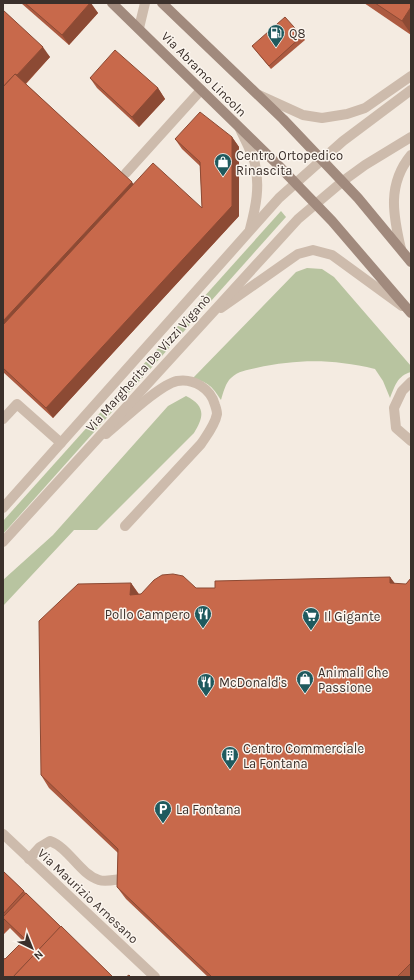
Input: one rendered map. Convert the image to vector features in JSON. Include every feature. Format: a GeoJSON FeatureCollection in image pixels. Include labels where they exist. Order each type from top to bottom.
{"type":"FeatureCollection","features":[{"type":"Feature","properties":{"kind":"main road","name":"Via Abramo Lincoln"},"geometry":{"type":"LineString","coordinates":[[112,3],[202,90],[332,220],[411,313]]}},
{"type":"Feature","properties":{"kind":"main road","name":"Via Abramo Lincoln"},"geometry":{"type":"LineString","coordinates":[[162,3],[283,119],[343,181],[411,262]]}},
{"type":"Feature","properties":{"kind":"street"},"geometry":{"type":"LineString","coordinates":[[139,28],[145,3]]}},
{"type":"Feature","properties":{"kind":"street"},"geometry":{"type":"LineString","coordinates":[[257,94],[303,115],[322,118],[347,114],[365,108],[411,76]]}},
{"type":"Feature","properties":{"kind":"street"},"geometry":{"type":"LineString","coordinates":[[126,173],[202,90]]}},
{"type":"Feature","properties":{"kind":"street","name":"Via Margherita De Vizzi Viganò"},"geometry":{"type":"LineString","coordinates":[[3,508],[249,233],[278,198],[343,141],[411,90]]}},
{"type":"Feature","properties":{"kind":"street"},"geometry":{"type":"LineString","coordinates":[[239,127],[255,163],[257,183],[256,206],[249,233]]}},
{"type":"Feature","properties":{"kind":"street","name":"Via Margherita De Vizzi Viganò"},"geometry":{"type":"LineString","coordinates":[[3,542],[298,220],[343,181],[365,165],[411,137]]}},
{"type":"Feature","properties":{"kind":"street"},"geometry":{"type":"LineString","coordinates":[[400,249],[394,221],[395,186],[403,165],[411,156]]}},
{"type":"Feature","properties":{"kind":"street"},"geometry":{"type":"LineString","coordinates":[[205,320],[298,254],[313,250],[332,255],[411,313]]}},
{"type":"Feature","properties":{"kind":"street"},"geometry":{"type":"LineString","coordinates":[[88,449],[163,387],[178,381],[193,382],[205,389],[213,399],[217,413],[211,430],[201,444],[125,526]]}},
{"type":"Feature","properties":{"kind":"street"},"geometry":{"type":"LineString","coordinates":[[411,382],[402,391],[394,408],[396,428],[411,441]]}},
{"type":"Feature","properties":{"kind":"street"},"geometry":{"type":"LineString","coordinates":[[3,419],[17,404],[61,443]]}},
{"type":"Feature","properties":{"kind":"street","name":"Via Maurizio Arnesano"},"geometry":{"type":"LineString","coordinates":[[3,834],[155,977]]}},
{"type":"Feature","properties":{"kind":"street"},"geometry":{"type":"LineString","coordinates":[[30,859],[40,847],[50,841],[59,846],[91,876],[100,880],[121,879]]}},
{"type":"Feature","properties":{"kind":"green space"},"geometry":{"type":"Polygon","coordinates":[[[281,211],[286,217],[3,534],[3,521],[281,211]]]}},
{"type":"Feature","properties":{"kind":"green space"},"geometry":{"type":"Polygon","coordinates":[[[307,268],[322,269],[334,277],[411,366],[411,372],[400,379],[390,398],[383,381],[375,369],[344,363],[316,361],[287,363],[243,371],[229,380],[221,400],[210,386],[193,378],[296,272],[307,268]]]}},
{"type":"Feature","properties":{"kind":"green space"},"geometry":{"type":"Polygon","coordinates":[[[186,396],[197,404],[201,412],[200,422],[194,433],[97,530],[74,530],[3,606],[3,580],[53,535],[168,406],[186,396]]]}},
{"type":"Feature","properties":{"kind":"building"},"geometry":{"type":"Polygon","coordinates":[[[25,3],[90,3],[62,35],[25,3]]]}},
{"type":"Feature","properties":{"kind":"building"},"geometry":{"type":"Polygon","coordinates":[[[375,3],[411,3],[411,7],[402,21],[375,3]]]}},
{"type":"Feature","properties":{"kind":"building"},"geometry":{"type":"Polygon","coordinates":[[[3,10],[43,47],[17,75],[15,74],[3,87],[3,10]]]}},
{"type":"Feature","properties":{"kind":"building"},"geometry":{"type":"Polygon","coordinates":[[[285,17],[302,36],[269,66],[252,46],[285,17]]]}},
{"type":"Feature","properties":{"kind":"building"},"geometry":{"type":"Polygon","coordinates":[[[115,50],[158,88],[132,117],[90,78],[115,50]]]}},
{"type":"Feature","properties":{"kind":"building"},"geometry":{"type":"Polygon","coordinates":[[[15,74],[132,182],[3,321],[3,87],[15,74]]]}},
{"type":"Feature","properties":{"kind":"building"},"geometry":{"type":"Polygon","coordinates":[[[200,112],[232,137],[232,206],[46,408],[3,368],[3,325],[153,163],[202,208],[200,162],[175,139],[200,112]]]}},
{"type":"Feature","properties":{"kind":"building","name":"Centro Commerciale La Fontana"},"geometry":{"type":"Polygon","coordinates":[[[173,574],[183,576],[196,588],[215,588],[215,581],[390,577],[390,583],[406,584],[411,578],[411,963],[397,977],[212,977],[117,887],[118,849],[41,775],[39,621],[78,584],[131,583],[130,595],[141,594],[154,580],[162,575],[173,574]]]}},
{"type":"Feature","properties":{"kind":"building"},"geometry":{"type":"Polygon","coordinates":[[[3,871],[24,891],[3,914],[3,871]]]}},
{"type":"Feature","properties":{"kind":"building"},"geometry":{"type":"Polygon","coordinates":[[[26,893],[61,927],[13,977],[3,977],[3,958],[5,959],[25,939],[3,917],[26,893]]]}},
{"type":"Feature","properties":{"kind":"building"},"geometry":{"type":"Polygon","coordinates":[[[61,926],[113,977],[13,977],[61,926]]]}},
{"type":"Feature","properties":{"kind":"place","name":"Q8"},"geometry":{"type":"Point","coordinates":[276,48]}},
{"type":"Feature","properties":{"kind":"place","name":"Centro Ortopedico Rinascita"},"geometry":{"type":"Point","coordinates":[223,177]}},
{"type":"Feature","properties":{"kind":"place","name":"Pollo Campero"},"geometry":{"type":"Point","coordinates":[203,629]}},
{"type":"Feature","properties":{"kind":"place","name":"Il Gigante"},"geometry":{"type":"Point","coordinates":[311,631]}},
{"type":"Feature","properties":{"kind":"place","name":"Animali che Passione"},"geometry":{"type":"Point","coordinates":[305,694]}},
{"type":"Feature","properties":{"kind":"place","name":"McDonald's"},"geometry":{"type":"Point","coordinates":[206,697]}},
{"type":"Feature","properties":{"kind":"place","name":"Centro Commerciale La Fontana"},"geometry":{"type":"Point","coordinates":[230,770]}},
{"type":"Feature","properties":{"kind":"place","name":"La Fontana"},"geometry":{"type":"Point","coordinates":[163,824]}}]}
